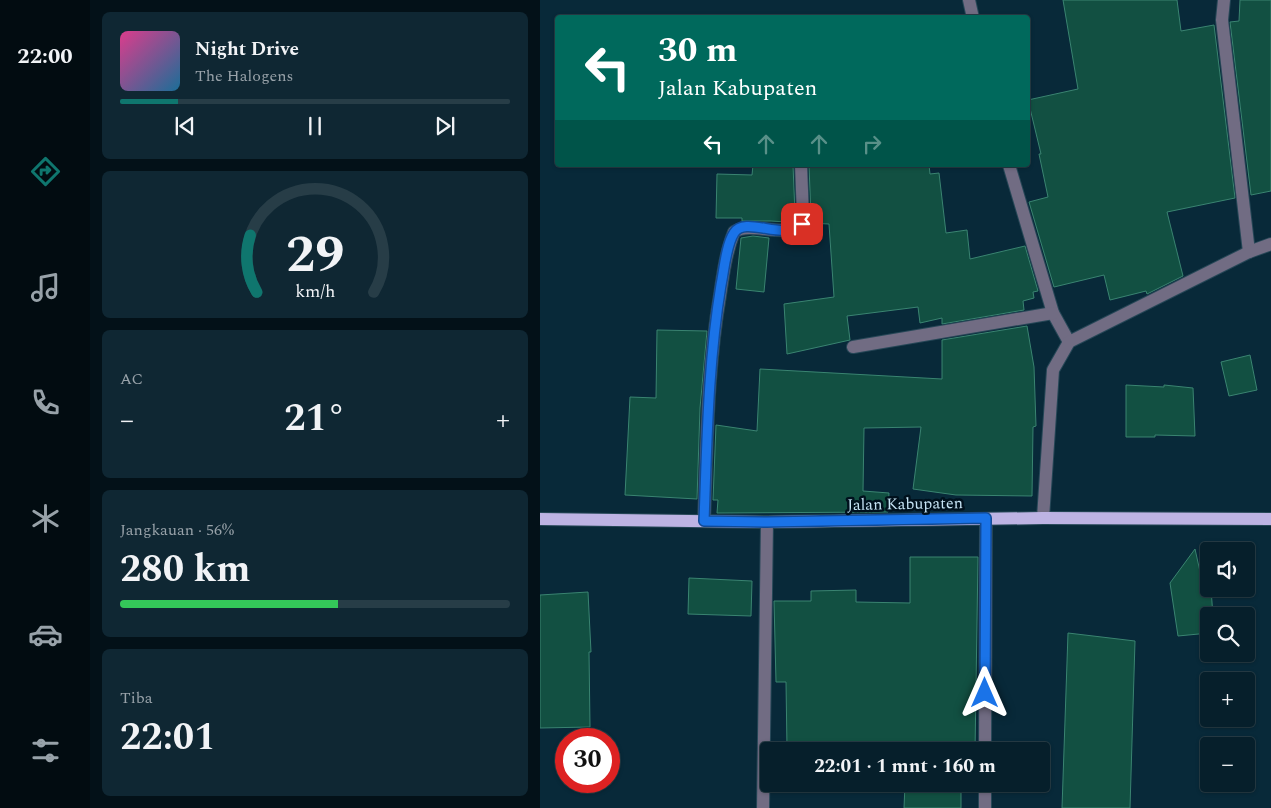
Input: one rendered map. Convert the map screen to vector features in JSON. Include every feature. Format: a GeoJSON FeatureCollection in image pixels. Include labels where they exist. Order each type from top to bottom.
{"type":"FeatureCollection","features":[{"type":"Feature","properties":{"kind":"main road","name":"Jalan Kabupaten"},"geometry":{"type":"LineString","coordinates":[[540,520],[767,522],[986,518],[1271,519]]}},
{"type":"Feature","properties":{"kind":"street"},"geometry":{"type":"LineString","coordinates":[[969,0],[972,15]]}},
{"type":"Feature","properties":{"kind":"street"},"geometry":{"type":"LineString","coordinates":[[1224,0],[1222,20],[1249,252]]}},
{"type":"Feature","properties":{"kind":"street"},"geometry":{"type":"LineString","coordinates":[[704,521],[714,328],[727,254],[734,232],[740,228],[756,227],[783,231],[797,229],[802,224],[804,216],[801,167]]}},
{"type":"Feature","properties":{"kind":"street"},"geometry":{"type":"LineString","coordinates":[[1010,167],[1053,313],[1069,342]]}},
{"type":"Feature","properties":{"kind":"street"},"geometry":{"type":"LineString","coordinates":[[1043,518],[1053,370],[1069,342],[1249,252],[1271,244]]}},
{"type":"Feature","properties":{"kind":"street"},"geometry":{"type":"LineString","coordinates":[[853,347],[1053,313]]}},
{"type":"Feature","properties":{"kind":"street"},"geometry":{"type":"LineString","coordinates":[[985,742],[986,518]]}},
{"type":"Feature","properties":{"kind":"street"},"geometry":{"type":"LineString","coordinates":[[763,808],[767,522]]}},
{"type":"Feature","properties":{"kind":"street"},"geometry":{"type":"LineString","coordinates":[[985,792],[985,808]]}},
{"type":"Feature","properties":{"kind":"building"},"geometry":{"type":"Polygon","coordinates":[[[1063,0],[1177,0],[1181,31],[1214,25],[1235,198],[1167,212],[1183,276],[1147,294],[1146,291],[1110,300],[1104,275],[1054,287],[1029,202],[1048,197],[1039,154],[1041,154],[1030,108],[1030,100],[1078,89],[1063,0]]]}},
{"type":"Feature","properties":{"kind":"building"},"geometry":{"type":"Polygon","coordinates":[[[1240,0],[1271,0],[1271,191],[1251,195],[1230,22],[1239,21],[1240,0]]]}},
{"type":"Feature","properties":{"kind":"building"},"geometry":{"type":"Polygon","coordinates":[[[753,167],[793,167],[795,214],[793,219],[787,222],[742,221],[742,218],[716,218],[717,174],[752,175],[753,167]]]}},
{"type":"Feature","properties":{"kind":"building"},"geometry":{"type":"Polygon","coordinates":[[[809,167],[929,167],[930,174],[939,173],[946,233],[967,230],[970,259],[1025,246],[1038,291],[1033,292],[1034,298],[1023,301],[1024,310],[942,324],[942,318],[920,323],[918,307],[847,316],[850,340],[787,354],[784,304],[834,297],[829,224],[809,223],[811,216],[809,167]]]}},
{"type":"Feature","properties":{"kind":"building"},"geometry":{"type":"Polygon","coordinates":[[[753,236],[769,238],[764,292],[736,289],[741,238],[753,236]]]}},
{"type":"Feature","properties":{"kind":"building"},"geometry":{"type":"Polygon","coordinates":[[[1027,326],[1034,367],[1036,426],[1033,427],[1032,496],[956,495],[913,489],[921,427],[864,428],[863,491],[889,493],[888,512],[717,513],[718,500],[713,500],[716,425],[757,431],[760,369],[942,379],[942,340],[1027,326]]]}},
{"type":"Feature","properties":{"kind":"building"},"geometry":{"type":"Polygon","coordinates":[[[657,330],[707,331],[700,408],[697,499],[625,495],[630,397],[656,398],[657,330]]]}},
{"type":"Feature","properties":{"kind":"building"},"geometry":{"type":"Polygon","coordinates":[[[1250,355],[1257,390],[1229,396],[1221,362],[1250,355]]]}},
{"type":"Feature","properties":{"kind":"building"},"geometry":{"type":"Polygon","coordinates":[[[1126,385],[1164,387],[1164,385],[1193,388],[1195,436],[1155,435],[1155,437],[1126,437],[1126,385]]]}},
{"type":"Feature","properties":{"kind":"building"},"geometry":{"type":"Polygon","coordinates":[[[1195,549],[1200,572],[1200,597],[1212,597],[1212,607],[1200,607],[1200,634],[1178,636],[1170,583],[1195,549]]]}},
{"type":"Feature","properties":{"kind":"building"},"geometry":{"type":"Polygon","coordinates":[[[910,557],[978,557],[975,742],[787,742],[786,682],[776,682],[774,601],[811,601],[811,591],[856,590],[856,602],[910,603],[910,557]]]}},
{"type":"Feature","properties":{"kind":"building"},"geometry":{"type":"Polygon","coordinates":[[[689,578],[752,581],[751,616],[688,614],[689,578]]]}},
{"type":"Feature","properties":{"kind":"building"},"geometry":{"type":"Polygon","coordinates":[[[588,592],[591,652],[589,652],[590,727],[540,728],[540,595],[588,592]]]}},
{"type":"Feature","properties":{"kind":"building"},"geometry":{"type":"Polygon","coordinates":[[[1068,633],[1135,641],[1130,808],[1062,808],[1068,633]]]}},
{"type":"Feature","properties":{"kind":"building"},"geometry":{"type":"Polygon","coordinates":[[[905,792],[961,792],[961,808],[904,808],[905,792]]]}},
{"type":"Feature","properties":{"kind":"route"},"geometry":{"type":"LineString","coordinates":[[802,224],[797,229],[792,230],[783,231],[747,227],[740,228],[734,232],[727,254],[714,328],[704,521],[767,522],[986,518],[985,693]]}}]}
